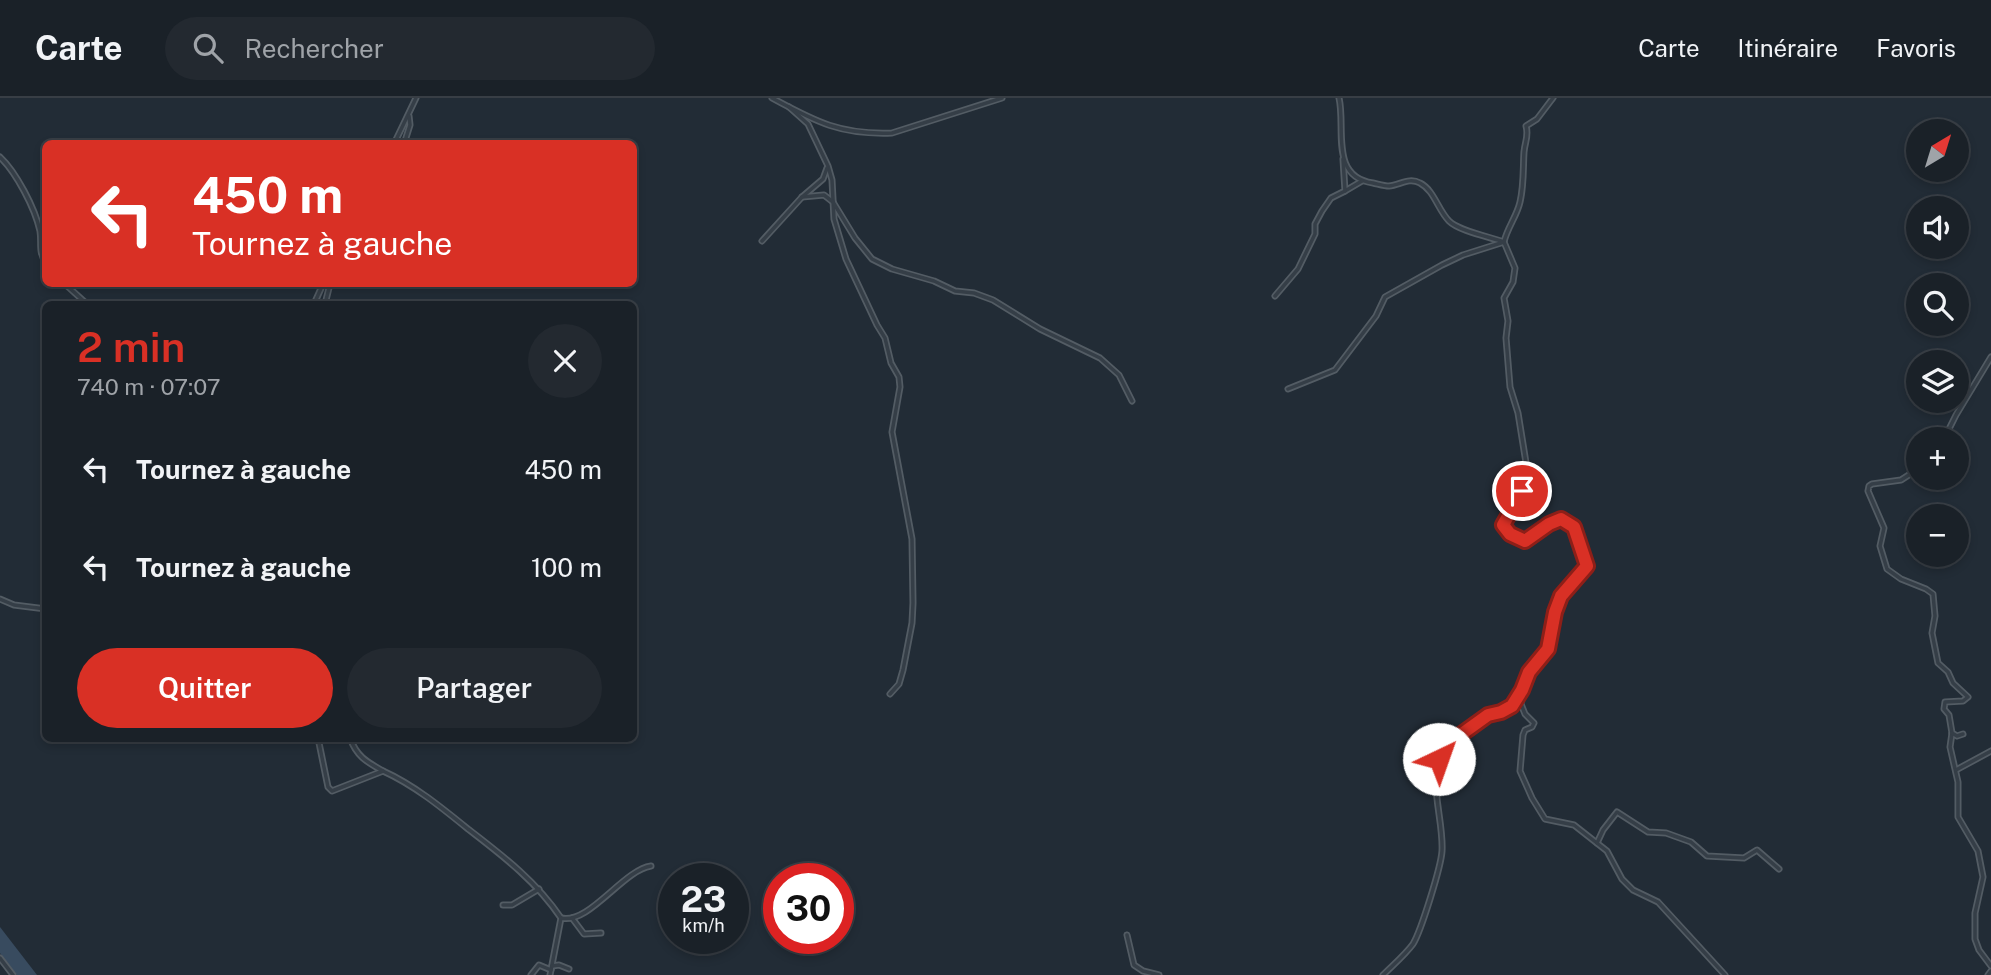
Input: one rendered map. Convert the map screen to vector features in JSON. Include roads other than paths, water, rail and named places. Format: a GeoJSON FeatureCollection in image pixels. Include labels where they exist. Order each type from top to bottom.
{"type":"FeatureCollection","features":[{"type":"Feature","properties":{"kind":"street"},"geometry":{"type":"LineString","coordinates":[[396,140],[416,98]]}},
{"type":"Feature","properties":{"kind":"street"},"geometry":{"type":"LineString","coordinates":[[772,98],[819,123],[849,132],[892,133],[999,99]]}},
{"type":"Feature","properties":{"kind":"street"},"geometry":{"type":"LineString","coordinates":[[1339,98],[1345,191]]}},
{"type":"Feature","properties":{"kind":"street"},"geometry":{"type":"LineString","coordinates":[[1383,975],[1414,943],[1442,853],[1436,785],[1440,752],[1488,715],[1512,706],[1529,672],[1548,649],[1561,596],[1587,566],[1574,527],[1561,519],[1525,541],[1510,534],[1503,525],[1522,491],[1527,469],[1518,412],[1510,387],[1506,338],[1508,321],[1504,298],[1513,282],[1515,268],[1504,243],[1506,232],[1520,202],[1525,169],[1524,151],[1529,132],[1525,125],[1537,119],[1553,98]]}},
{"type":"Feature","properties":{"kind":"street"},"geometry":{"type":"LineString","coordinates":[[789,107],[808,124],[828,166],[832,180],[834,219],[846,259],[885,338],[891,363],[899,377],[892,432],[912,539],[913,603],[912,623],[901,677],[899,684],[890,694]]}},
{"type":"Feature","properties":{"kind":"street"},"geometry":{"type":"LineString","coordinates":[[405,140],[410,125],[408,114]]}},
{"type":"Feature","properties":{"kind":"street"},"geometry":{"type":"LineString","coordinates":[[816,138],[814,131],[819,123]]}},
{"type":"Feature","properties":{"kind":"street"},"geometry":{"type":"LineString","coordinates":[[0,157],[14,170],[40,230],[42,257]]}},
{"type":"Feature","properties":{"kind":"street"},"geometry":{"type":"LineString","coordinates":[[1343,157],[1353,174],[1362,181],[1389,186],[1405,181],[1418,181],[1427,188],[1452,225],[1504,243]]}},
{"type":"Feature","properties":{"kind":"street"},"geometry":{"type":"LineString","coordinates":[[762,240],[802,197],[823,179],[828,166]]}},
{"type":"Feature","properties":{"kind":"street"},"geometry":{"type":"LineString","coordinates":[[1275,296],[1298,269],[1315,234],[1315,224],[1331,198],[1362,181]]}},
{"type":"Feature","properties":{"kind":"street"},"geometry":{"type":"LineString","coordinates":[[802,197],[824,195],[833,202],[855,238],[872,259],[892,269],[993,300],[1040,329],[1100,358],[1119,374],[1132,401]]}},
{"type":"Feature","properties":{"kind":"street"},"geometry":{"type":"LineString","coordinates":[[1288,389],[1335,370],[1376,316],[1385,297],[1442,265],[1504,243]]}},
{"type":"Feature","properties":{"kind":"street"},"geometry":{"type":"LineString","coordinates":[[68,287],[84,301]]}},
{"type":"Feature","properties":{"kind":"street"},"geometry":{"type":"LineString","coordinates":[[1950,427],[1991,358]]}},
{"type":"Feature","properties":{"kind":"street"},"geometry":{"type":"LineString","coordinates":[[1906,477],[1901,480],[1872,484],[1868,491],[1884,528],[1880,546],[1887,569],[1901,579],[1933,594],[1935,616],[1932,633],[1938,663],[1968,697],[1963,701],[1945,702],[1944,709],[1949,715],[1952,733],[1950,747],[1958,782],[1958,817],[1978,851],[1983,877],[1975,913],[1975,939],[1990,970]]}},
{"type":"Feature","properties":{"kind":"street"},"geometry":{"type":"LineString","coordinates":[[0,599],[14,605],[42,609]]}},
{"type":"Feature","properties":{"kind":"street"},"geometry":{"type":"LineString","coordinates":[[1522,690],[1521,704],[1525,714],[1534,723],[1523,735],[1520,771],[1545,819],[1574,825],[1607,851],[1622,878],[1633,890],[1658,902],[1725,975]]}},
{"type":"Feature","properties":{"kind":"street"},"geometry":{"type":"LineString","coordinates":[[1952,733],[1957,736],[1963,734]]}},
{"type":"Feature","properties":{"kind":"street"},"geometry":{"type":"LineString","coordinates":[[319,742],[328,787],[332,791],[383,771]]}},
{"type":"Feature","properties":{"kind":"street"},"geometry":{"type":"LineString","coordinates":[[352,742],[358,756],[371,766],[434,802],[510,861],[539,889],[561,918],[572,919],[583,913],[631,876],[651,866]]}},
{"type":"Feature","properties":{"kind":"street"},"geometry":{"type":"LineString","coordinates":[[1956,770],[1991,751]]}},
{"type":"Feature","properties":{"kind":"street"},"geometry":{"type":"LineString","coordinates":[[1597,843],[1617,812],[1648,832],[1666,833],[1691,842],[1707,856],[1744,858],[1757,850],[1779,869]]}},
{"type":"Feature","properties":{"kind":"street"},"geometry":{"type":"LineString","coordinates":[[503,905],[512,905],[539,889]]}},
{"type":"Feature","properties":{"kind":"street"},"geometry":{"type":"LineString","coordinates":[[551,970],[561,918]]}},
{"type":"Feature","properties":{"kind":"street"},"geometry":{"type":"LineString","coordinates":[[572,919],[584,934],[601,933]]}},
{"type":"Feature","properties":{"kind":"street"},"geometry":{"type":"LineString","coordinates":[[1127,935],[1134,965],[1143,971],[1159,975]]}},
{"type":"Feature","properties":{"kind":"street"},"geometry":{"type":"LineString","coordinates":[[0,958],[13,975]]}},
{"type":"Feature","properties":{"kind":"street"},"geometry":{"type":"LineString","coordinates":[[531,975],[538,965],[551,970]]}},
{"type":"Feature","properties":{"kind":"street"},"geometry":{"type":"LineString","coordinates":[[551,970],[558,965],[569,969]]}},
{"type":"Feature","properties":{"kind":"water"},"geometry":{"type":"Polygon","coordinates":[[[0,927],[37,975],[17,975],[2,956],[0,927]]]}}]}
